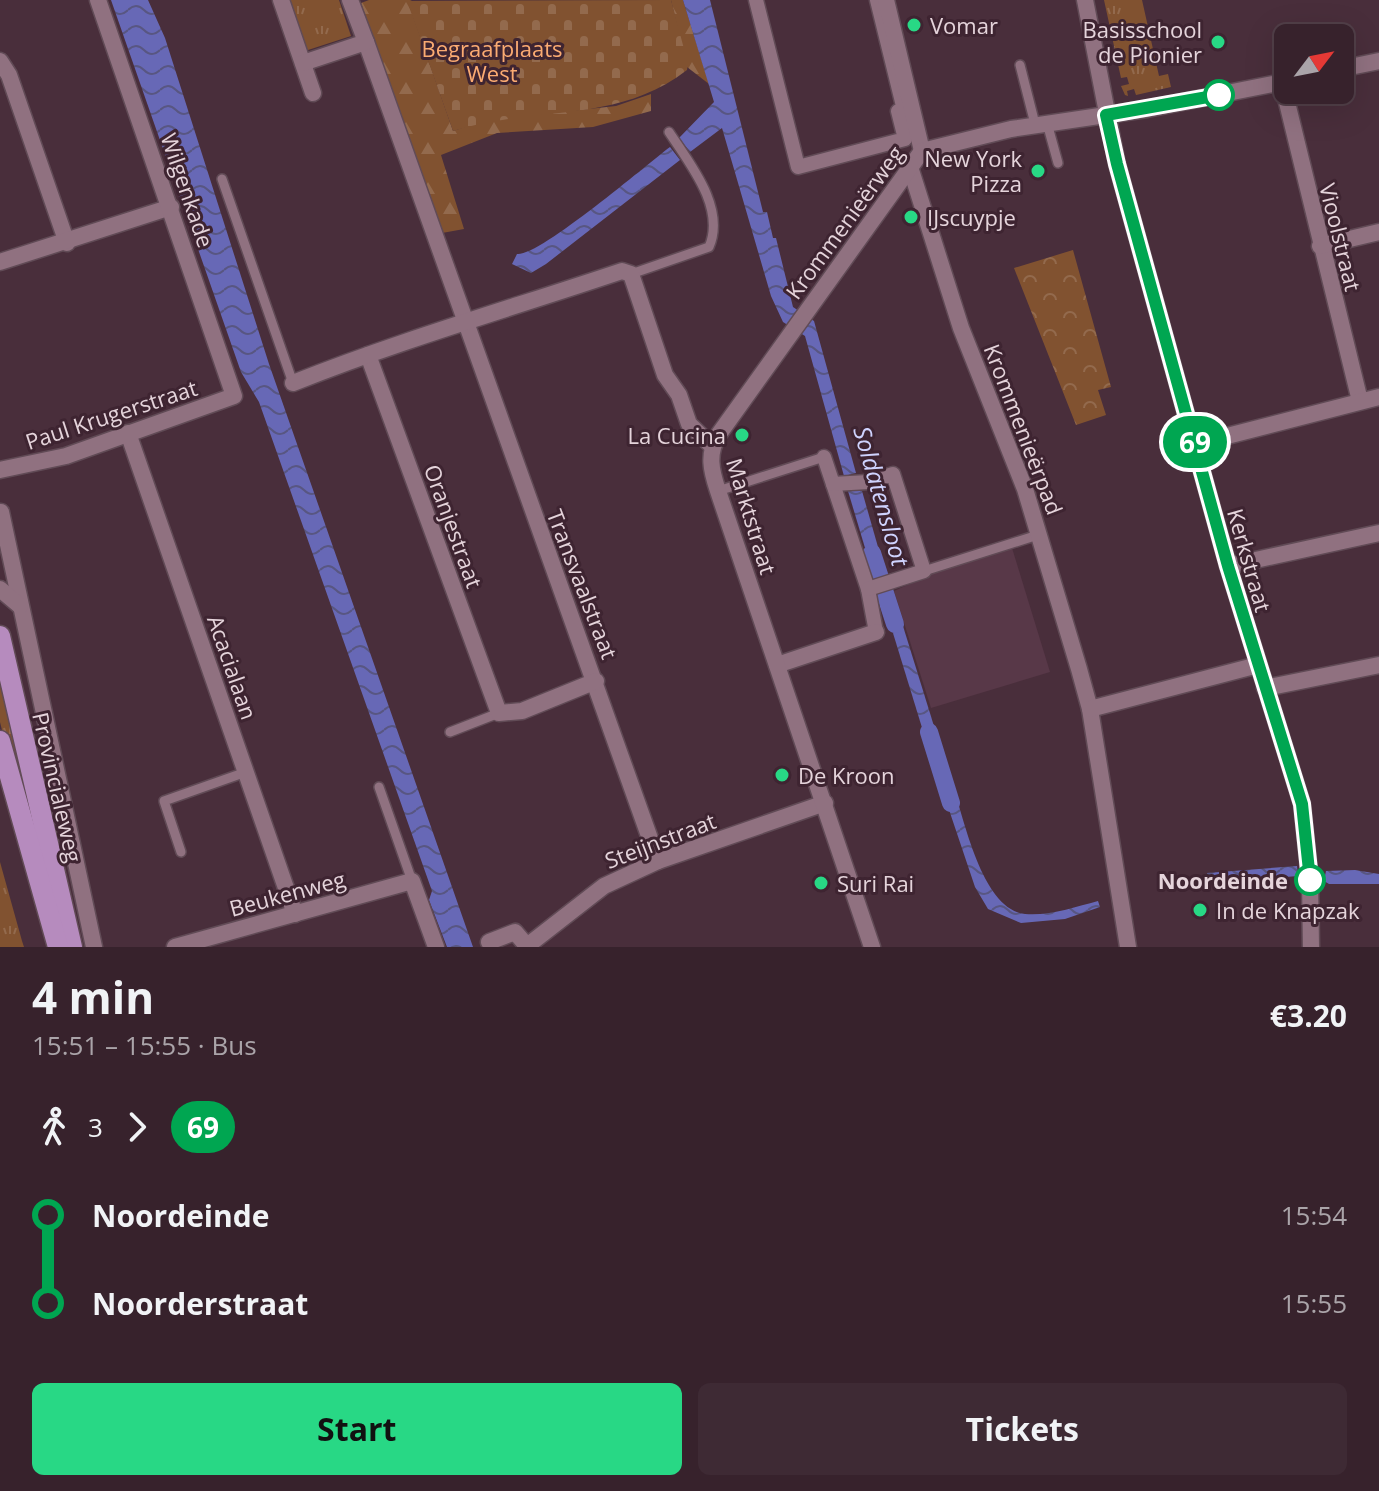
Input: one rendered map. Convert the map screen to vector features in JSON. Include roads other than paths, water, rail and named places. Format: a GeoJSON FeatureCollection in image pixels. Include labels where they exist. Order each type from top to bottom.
{"type":"FeatureCollection","features":[{"type":"Feature","properties":{"kind":"main road","name":"Provincialeweg"},"geometry":{"type":"LineString","coordinates":[[0,636],[72,947]]}},
{"type":"Feature","properties":{"kind":"main road","name":"Provincialeweg"},"geometry":{"type":"LineString","coordinates":[[0,741],[58,947]]}},
{"type":"Feature","properties":{"kind":"street","name":"Wilgenkade"},"geometry":{"type":"LineString","coordinates":[[98,0],[234,396]]}},
{"type":"Feature","properties":{"kind":"street"},"geometry":{"type":"LineString","coordinates":[[281,0],[313,93]]}},
{"type":"Feature","properties":{"kind":"street","name":"Transvaalstraat"},"geometry":{"type":"LineString","coordinates":[[350,0],[658,861]]}},
{"type":"Feature","properties":{"kind":"street"},"geometry":{"type":"LineString","coordinates":[[756,0],[798,167],[905,139],[898,111],[904,110],[877,0]]}},
{"type":"Feature","properties":{"kind":"street","name":"Krommenieërweg"},"geometry":{"type":"LineString","coordinates":[[712,446],[922,151],[886,0]]}},
{"type":"Feature","properties":{"kind":"street","name":"Kerkstraat"},"geometry":{"type":"LineString","coordinates":[[1085,0],[1117,164],[1228,566],[1302,804],[1310,880],[1311,947]]}},
{"type":"Feature","properties":{"kind":"street"},"geometry":{"type":"LineString","coordinates":[[303,63],[366,42]]}},
{"type":"Feature","properties":{"kind":"street"},"geometry":{"type":"LineString","coordinates":[[0,61],[9,75],[67,243]]}},
{"type":"Feature","properties":{"kind":"street"},"geometry":{"type":"LineString","coordinates":[[1354,66],[1379,61]]}},
{"type":"Feature","properties":{"kind":"street"},"geometry":{"type":"LineString","coordinates":[[922,151],[1041,124],[1274,84]]}},
{"type":"Feature","properties":{"kind":"street","name":"Vioolstraat"},"geometry":{"type":"LineString","coordinates":[[1290,104],[1320,246],[1360,401]]}},
{"type":"Feature","properties":{"kind":"street","name":"Krommenieërpad"},"geometry":{"type":"LineString","coordinates":[[910,167],[961,328],[1041,534],[1090,709],[1128,947]]}},
{"type":"Feature","properties":{"kind":"street"},"geometry":{"type":"LineString","coordinates":[[0,262],[67,243],[171,207]]}},
{"type":"Feature","properties":{"kind":"street"},"geometry":{"type":"LineString","coordinates":[[1320,246],[1379,232]]}},
{"type":"Feature","properties":{"kind":"street"},"geometry":{"type":"LineString","coordinates":[[293,383],[622,271],[631,274]]}},
{"type":"Feature","properties":{"kind":"street","name":"Marktstraat"},"geometry":{"type":"LineString","coordinates":[[631,274],[665,375],[679,395],[689,424],[712,446],[711,469],[718,491],[872,947]]}},
{"type":"Feature","properties":{"kind":"street","name":"Oranjestraat"},"geometry":{"type":"LineString","coordinates":[[368,355],[499,713]]}},
{"type":"Feature","properties":{"kind":"street","name":"Paul Krugerstraat"},"geometry":{"type":"LineString","coordinates":[[0,470],[66,456],[234,396]]}},
{"type":"Feature","properties":{"kind":"street"},"geometry":{"type":"LineString","coordinates":[[1196,444],[1379,397]]}},
{"type":"Feature","properties":{"kind":"street","name":"Acacialaan"},"geometry":{"type":"LineString","coordinates":[[128,433],[295,914]]}},
{"type":"Feature","properties":{"kind":"street"},"geometry":{"type":"LineString","coordinates":[[777,665],[876,632],[873,588],[839,484],[824,457]]}},
{"type":"Feature","properties":{"kind":"street"},"geometry":{"type":"LineString","coordinates":[[839,484],[868,482],[893,474],[924,571],[873,588]]}},
{"type":"Feature","properties":{"kind":"street"},"geometry":{"type":"LineString","coordinates":[[1,512],[94,947]]}},
{"type":"Feature","properties":{"kind":"street"},"geometry":{"type":"LineString","coordinates":[[1228,566],[1379,533]]}},
{"type":"Feature","properties":{"kind":"street"},"geometry":{"type":"LineString","coordinates":[[0,589],[20,606]]}},
{"type":"Feature","properties":{"kind":"street"},"geometry":{"type":"LineString","coordinates":[[1090,709],[1258,665]]}},
{"type":"Feature","properties":{"kind":"street"},"geometry":{"type":"LineString","coordinates":[[1265,688],[1379,665]]}},
{"type":"Feature","properties":{"kind":"street"},"geometry":{"type":"LineString","coordinates":[[499,713],[522,711],[596,681]]}},
{"type":"Feature","properties":{"kind":"street","name":"Steijnstraat"},"geometry":{"type":"LineString","coordinates":[[527,947],[604,886],[658,861],[825,803]]}},
{"type":"Feature","properties":{"kind":"street"},"geometry":{"type":"LineString","coordinates":[[412,881],[436,947]]}},
{"type":"Feature","properties":{"kind":"street","name":"Beukenweg"},"geometry":{"type":"LineString","coordinates":[[175,947],[412,881]]}},
{"type":"Feature","properties":{"kind":"street"},"geometry":{"type":"LineString","coordinates":[[489,942],[515,932],[527,947]]}},
{"type":"Feature","properties":{"kind":"lane"},"geometry":{"type":"LineString","coordinates":[[1020,65],[1058,163]]}},
{"type":"Feature","properties":{"kind":"lane"},"geometry":{"type":"LineString","coordinates":[[631,274],[709,247],[715,234],[705,189],[669,132]]}},
{"type":"Feature","properties":{"kind":"lane"},"geometry":{"type":"LineString","coordinates":[[222,179],[293,383]]}},
{"type":"Feature","properties":{"kind":"lane"},"geometry":{"type":"LineString","coordinates":[[718,491],[824,457]]}},
{"type":"Feature","properties":{"kind":"lane"},"geometry":{"type":"LineString","coordinates":[[924,571],[1041,534]]}},
{"type":"Feature","properties":{"kind":"lane"},"geometry":{"type":"LineString","coordinates":[[450,732],[499,713]]}},
{"type":"Feature","properties":{"kind":"lane"},"geometry":{"type":"LineString","coordinates":[[181,852],[164,801],[246,772]]}},
{"type":"Feature","properties":{"kind":"lane"},"geometry":{"type":"LineString","coordinates":[[379,787],[412,881]]}},
{"type":"Feature","properties":{"kind":"water"},"geometry":{"type":"Polygon","coordinates":[[[111,0],[148,0],[165,38],[269,364],[473,947],[447,947],[429,900],[432,891],[259,402],[241,372],[111,0]]]}},
{"type":"Feature","properties":{"kind":"water"},"geometry":{"type":"Polygon","coordinates":[[[683,0],[710,0],[763,212],[767,212],[773,238],[776,238],[793,307],[814,321],[856,473],[844,476],[805,336],[783,322],[771,296],[722,128],[690,152],[679,138],[714,102],[683,0]]]}},
{"type":"Feature","properties":{"kind":"water"},"geometry":{"type":"Polygon","coordinates":[[[670,147],[680,160],[546,264],[531,273],[512,264],[517,254],[529,251],[569,226],[670,147]]]}},
{"type":"Feature","properties":{"kind":"water"},"geometry":{"type":"Polygon","coordinates":[[[848,491],[862,491],[886,575],[874,578],[848,491]]]}},
{"type":"Feature","properties":{"kind":"water"},"geometry":{"type":"Polygon","coordinates":[[[894,597],[942,752],[931,757],[885,607],[894,597]]]}},
{"type":"Feature","properties":{"kind":"water"},"geometry":{"type":"Polygon","coordinates":[[[951,780],[976,859],[997,896],[1010,908],[1025,914],[1044,914],[1098,901],[1100,907],[1065,919],[1021,923],[988,909],[975,887],[940,783],[951,780]]]}},
{"type":"Feature","properties":{"kind":"water"},"geometry":{"type":"Polygon","coordinates":[[[1297,866],[1298,876],[1208,883],[1207,873],[1297,866]]]}},
{"type":"Feature","properties":{"kind":"water"},"geometry":{"type":"Polygon","coordinates":[[[1355,870],[1379,874],[1379,884],[1329,884],[1324,881],[1326,871],[1355,870]]]}},
{"type":"Feature","properties":{"kind":"waterway","name":"Soldatensloot"},"geometry":{"type":"LineString","coordinates":[[872,553],[895,624]]}},
{"type":"Feature","properties":{"kind":"waterway","name":"Soldatensloot"},"geometry":{"type":"LineString","coordinates":[[929,732],[951,803]]}},
{"type":"Feature","properties":{"kind":"place","name":"Vomar"},"geometry":{"type":"Point","coordinates":[914,25]}},
{"type":"Feature","properties":{"kind":"place","name":"Basisschool de Pionier"},"geometry":{"type":"Point","coordinates":[1218,42]}},
{"type":"Feature","properties":{"kind":"place","name":"New York Pizza"},"geometry":{"type":"Point","coordinates":[1038,171]}},
{"type":"Feature","properties":{"kind":"place","name":"IJscuypje"},"geometry":{"type":"Point","coordinates":[911,217]}},
{"type":"Feature","properties":{"kind":"place","name":"La Cucina"},"geometry":{"type":"Point","coordinates":[742,435]}},
{"type":"Feature","properties":{"kind":"place","name":"De Kroon"},"geometry":{"type":"Point","coordinates":[782,775]}},
{"type":"Feature","properties":{"kind":"place","name":"Noordeinde"},"geometry":{"type":"Point","coordinates":[1310,880]}},
{"type":"Feature","properties":{"kind":"place","name":"Suri Rai"},"geometry":{"type":"Point","coordinates":[821,883]}},
{"type":"Feature","properties":{"kind":"place","name":"In de Knapzak"},"geometry":{"type":"Point","coordinates":[1200,910]}},
{"type":"Feature","properties":{"kind":"park label","name":"Begraafplaats West"},"geometry":{"type":"Point","coordinates":[492,60]}}]}
